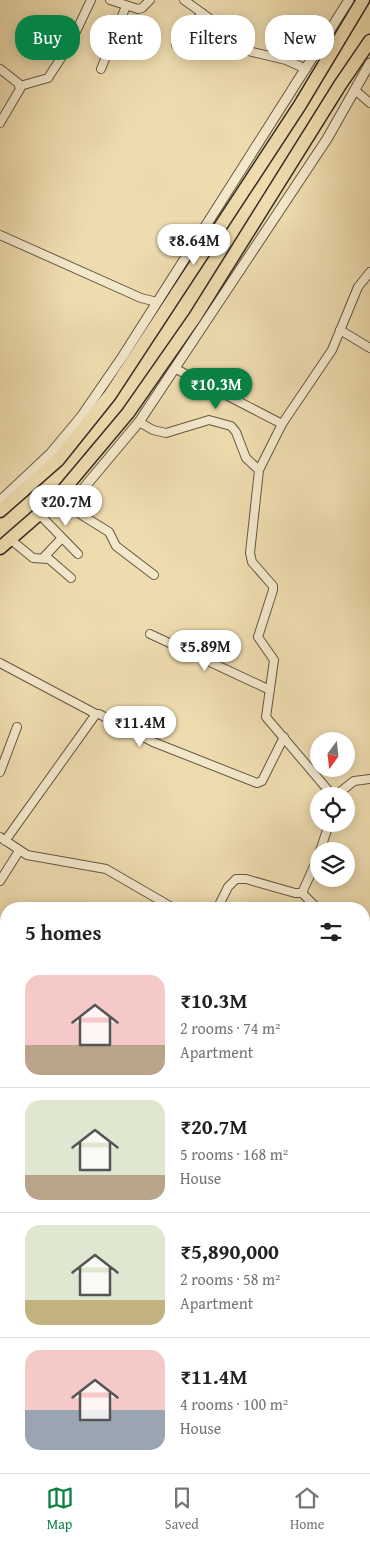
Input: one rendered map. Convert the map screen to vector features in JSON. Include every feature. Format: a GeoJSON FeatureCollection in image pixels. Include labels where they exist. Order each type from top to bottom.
{"type":"FeatureCollection","features":[{"type":"Feature","properties":{"kind":"highway"},"geometry":{"type":"LineString","coordinates":[[0,511],[58,460],[110,395],[300,105],[363,0]]}},
{"type":"Feature","properties":{"kind":"highway"},"geometry":{"type":"LineString","coordinates":[[0,548],[50,505],[128,413],[195,317],[340,85],[370,41]]}},
{"type":"Feature","properties":{"kind":"street"},"geometry":{"type":"LineString","coordinates":[[20,86],[48,78],[70,44],[91,0]]}},
{"type":"Feature","properties":{"kind":"street"},"geometry":{"type":"LineString","coordinates":[[110,0],[138,10],[150,0]]}},
{"type":"Feature","properties":{"kind":"street"},"geometry":{"type":"LineString","coordinates":[[184,0],[202,13],[240,49],[286,60],[306,69]]}},
{"type":"Feature","properties":{"kind":"street"},"geometry":{"type":"LineString","coordinates":[[0,501],[51,453],[81,417],[158,302],[349,0]]}},
{"type":"Feature","properties":{"kind":"street"},"geometry":{"type":"LineString","coordinates":[[101,69],[126,6]]}},
{"type":"Feature","properties":{"kind":"street"},"geometry":{"type":"LineString","coordinates":[[50,505],[77,496],[139,422],[327,139],[370,64]]}},
{"type":"Feature","properties":{"kind":"street"},"geometry":{"type":"LineString","coordinates":[[0,69],[20,86],[20,93],[0,122]]}},
{"type":"Feature","properties":{"kind":"street"},"geometry":{"type":"LineString","coordinates":[[356,91],[370,103]]}},
{"type":"Feature","properties":{"kind":"street"},"geometry":{"type":"LineString","coordinates":[[0,236],[141,298],[158,302]]}},
{"type":"Feature","properties":{"kind":"street"},"geometry":{"type":"LineString","coordinates":[[326,787],[265,714],[274,660],[258,637],[273,593],[273,586],[250,558],[259,470],[282,424],[326,359],[362,281],[370,272]]}},
{"type":"Feature","properties":{"kind":"street"},"geometry":{"type":"LineString","coordinates":[[362,281],[370,286]]}},
{"type":"Feature","properties":{"kind":"street"},"geometry":{"type":"LineString","coordinates":[[340,330],[370,348]]}},
{"type":"Feature","properties":{"kind":"street"},"geometry":{"type":"LineString","coordinates":[[176,369],[282,424]]}},
{"type":"Feature","properties":{"kind":"street"},"geometry":{"type":"LineString","coordinates":[[139,422],[153,430],[166,433],[209,420],[231,426],[236,432],[246,458],[259,470]]}},
{"type":"Feature","properties":{"kind":"street"},"geometry":{"type":"LineString","coordinates":[[77,496],[80,514],[109,532],[116,546],[154,575]]}},
{"type":"Feature","properties":{"kind":"street"},"geometry":{"type":"LineString","coordinates":[[40,515],[78,554]]}},
{"type":"Feature","properties":{"kind":"street"},"geometry":{"type":"LineString","coordinates":[[0,556],[10,539],[33,558],[44,557],[62,539]]}},
{"type":"Feature","properties":{"kind":"street"},"geometry":{"type":"LineString","coordinates":[[44,557],[71,578]]}},
{"type":"Feature","properties":{"kind":"street"},"geometry":{"type":"LineString","coordinates":[[150,634],[270,690]]}},
{"type":"Feature","properties":{"kind":"street"},"geometry":{"type":"LineString","coordinates":[[0,663],[153,742],[259,783],[262,781],[284,737]]}},
{"type":"Feature","properties":{"kind":"street"},"geometry":{"type":"LineString","coordinates":[[96,714],[2,839],[19,851],[32,856],[106,869],[163,902]]}},
{"type":"Feature","properties":{"kind":"street"},"geometry":{"type":"LineString","coordinates":[[0,772],[17,727]]}},
{"type":"Feature","properties":{"kind":"street"},"geometry":{"type":"LineString","coordinates":[[346,787],[354,781],[370,779]]}},
{"type":"Feature","properties":{"kind":"street"},"geometry":{"type":"LineString","coordinates":[[0,881],[19,851]]}},
{"type":"Feature","properties":{"kind":"street"},"geometry":{"type":"LineString","coordinates":[[220,902],[228,887],[236,879],[246,879],[295,893],[302,893],[311,902]]}},
{"type":"Feature","properties":{"kind":"street"},"geometry":{"type":"LineString","coordinates":[[302,893],[306,889],[310,879]]}}]}
